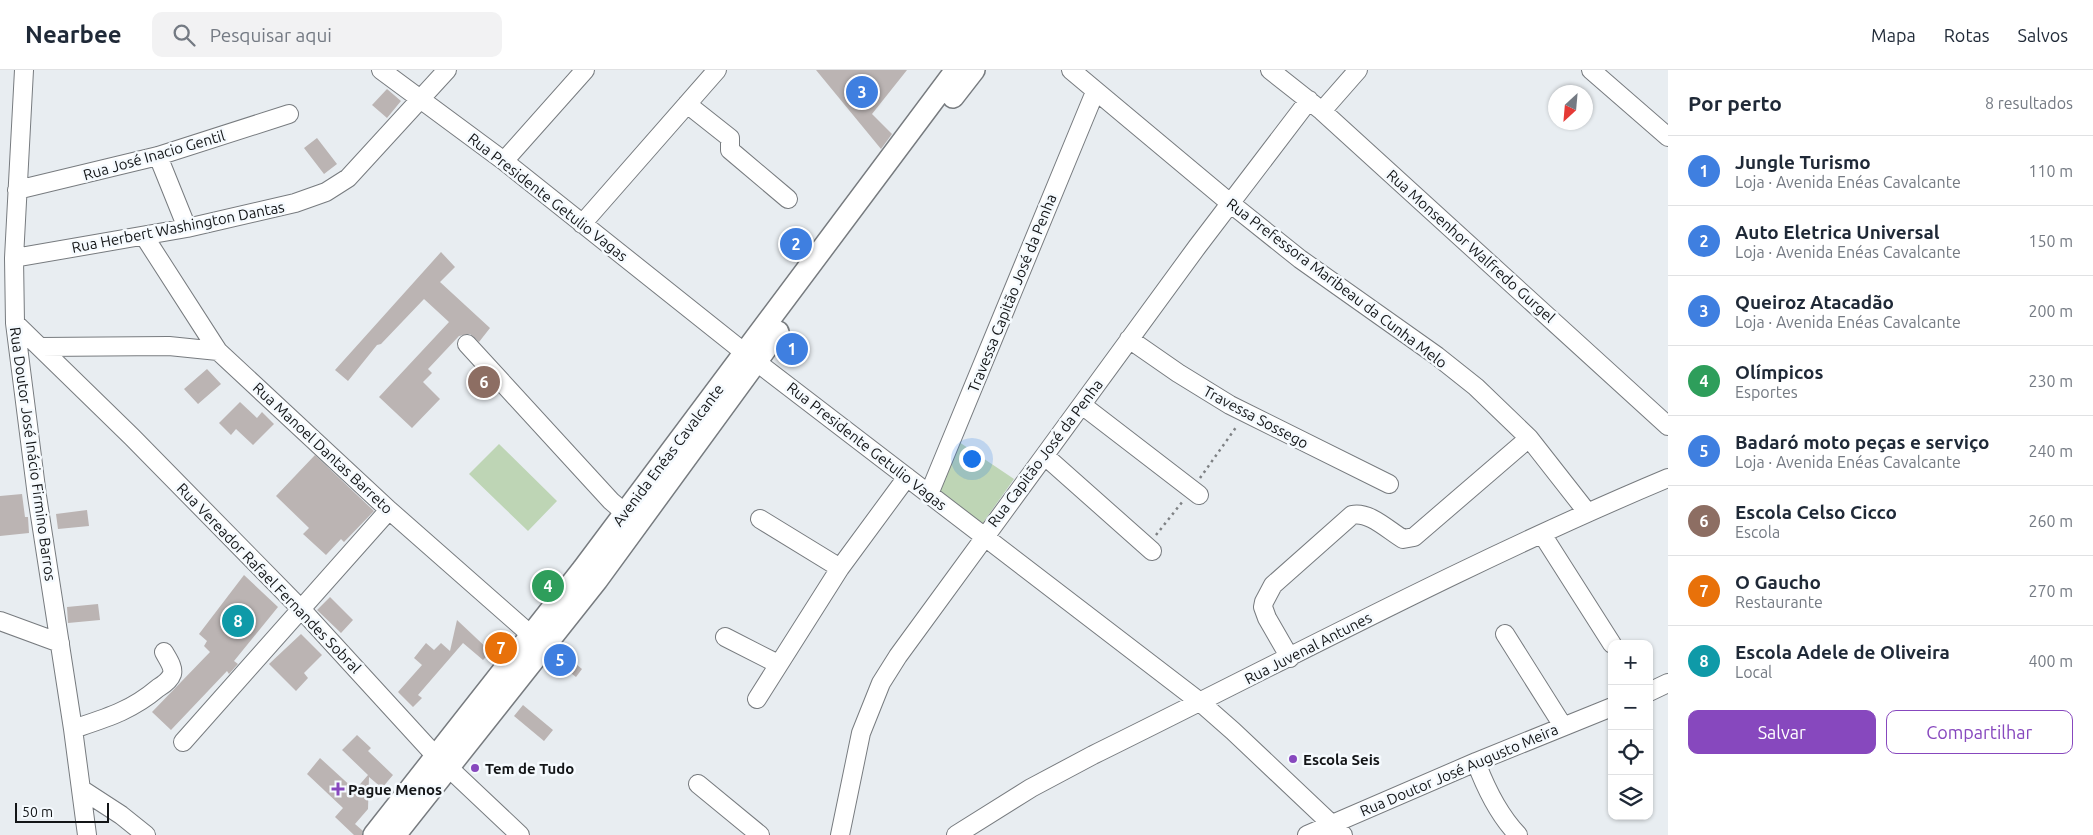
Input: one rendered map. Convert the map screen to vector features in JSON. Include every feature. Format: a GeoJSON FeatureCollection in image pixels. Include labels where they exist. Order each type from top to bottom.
{"type":"FeatureCollection","features":[{"type":"Feature","properties":{"kind":"main road","name":"Avenida Enéas Cavalcante"},"geometry":{"type":"LineString","coordinates":[[374,835],[443,761],[590,574],[752,357],[956,78],[974,70]]}},
{"type":"Feature","properties":{"kind":"main road","name":"Avenida Enéas Cavalcante"},"geometry":{"type":"LineString","coordinates":[[395,835],[443,761],[531,635],[590,574],[625,513],[699,428]]}},
{"type":"Feature","properties":{"kind":"street","name":"Rua Doutor José Inácio Firmino Barros"},"geometry":{"type":"LineString","coordinates":[[24,70],[14,258],[15,323],[37,496],[73,729],[87,835]]}},
{"type":"Feature","properties":{"kind":"street","name":"Rua Presidente Getulio Vagas"},"geometry":{"type":"LineString","coordinates":[[381,70],[504,161],[752,357],[1200,702],[1233,730],[1337,830]]}},
{"type":"Feature","properties":{"kind":"street","name":"Rua Herbert Washington Dantas"},"geometry":{"type":"LineString","coordinates":[[14,258],[187,228],[315,197],[339,186],[348,178],[447,70]]}},
{"type":"Feature","properties":{"kind":"street"},"geometry":{"type":"LineString","coordinates":[[504,161],[585,70]]}},
{"type":"Feature","properties":{"kind":"street"},"geometry":{"type":"LineString","coordinates":[[582,224],[717,70]]}},
{"type":"Feature","properties":{"kind":"street","name":"Rua Prefessora Maribeau da Cunha Melo"},"geometry":{"type":"LineString","coordinates":[[1071,70],[1230,203],[1300,258],[1437,356],[1476,387],[1529,438],[1587,512]]}},
{"type":"Feature","properties":{"kind":"street","name":"Rua Monsenhor Walfredo Gurgel"},"geometry":{"type":"LineString","coordinates":[[1270,70],[1315,106],[1668,426]]}},
{"type":"Feature","properties":{"kind":"street","name":"Rua Capitão José da Penha"},"geometry":{"type":"LineString","coordinates":[[840,835],[861,732],[881,683],[898,656],[1230,203],[1315,106],[1358,70]]}},
{"type":"Feature","properties":{"kind":"street"},"geometry":{"type":"LineString","coordinates":[[1591,70],[1668,138]]}},
{"type":"Feature","properties":{"kind":"street","name":"Travessa Capitão José da Penha"},"geometry":{"type":"LineString","coordinates":[[929,494],[1095,92]]}},
{"type":"Feature","properties":{"kind":"street"},"geometry":{"type":"LineString","coordinates":[[687,104],[730,138],[730,150],[788,199]]}},
{"type":"Feature","properties":{"kind":"street","name":"Rua José Inacio Gentil"},"geometry":{"type":"LineString","coordinates":[[17,190],[158,156],[289,114]]}},
{"type":"Feature","properties":{"kind":"street"},"geometry":{"type":"LineString","coordinates":[[158,156],[187,228]]}},
{"type":"Feature","properties":{"kind":"street","name":"Rua Manoel Dantas Barreto"},"geometry":{"type":"LineString","coordinates":[[144,236],[218,352],[389,510],[531,635]]}},
{"type":"Feature","properties":{"kind":"street","name":"Rua Vereador Rafael Fernandes Sobral"},"geometry":{"type":"LineString","coordinates":[[15,323],[132,436],[302,610],[443,761],[520,835]]}},
{"type":"Feature","properties":{"kind":"street","name":"Travessa Sossego"},"geometry":{"type":"LineString","coordinates":[[1129,339],[1194,384],[1246,413],[1389,484]]}},
{"type":"Feature","properties":{"kind":"street"},"geometry":{"type":"LineString","coordinates":[[467,344],[611,501],[625,513]]}},
{"type":"Feature","properties":{"kind":"street"},"geometry":{"type":"LineString","coordinates":[[40,347],[169,346],[218,352]]}},
{"type":"Feature","properties":{"kind":"street"},"geometry":{"type":"LineString","coordinates":[[1082,405],[1196,492]]}},
{"type":"Feature","properties":{"kind":"street"},"geometry":{"type":"LineString","coordinates":[[1290,658],[1267,618],[1263,607],[1274,585],[1352,515],[1362,514],[1403,539],[1414,537],[1529,438]]}},
{"type":"Feature","properties":{"kind":"street"},"geometry":{"type":"LineString","coordinates":[[1046,456],[1149,549]]}},
{"type":"Feature","properties":{"kind":"street"},"geometry":{"type":"LineString","coordinates":[[757,699],[840,568],[907,477]]}},
{"type":"Feature","properties":{"kind":"street","name":"Rua Juvenal Antunes"},"geometry":{"type":"LineString","coordinates":[[956,835],[1031,788],[1200,702],[1587,512],[1668,478]]}},
{"type":"Feature","properties":{"kind":"street"},"geometry":{"type":"LineString","coordinates":[[183,742],[389,510]]}},
{"type":"Feature","properties":{"kind":"street"},"geometry":{"type":"LineString","coordinates":[[760,520],[840,568]]}},
{"type":"Feature","properties":{"kind":"street"},"geometry":{"type":"LineString","coordinates":[[1542,534],[1609,640]]}},
{"type":"Feature","properties":{"kind":"street"},"geometry":{"type":"LineString","coordinates":[[0,621],[60,643]]}},
{"type":"Feature","properties":{"kind":"street"},"geometry":{"type":"LineString","coordinates":[[1505,634],[1563,726]]}},
{"type":"Feature","properties":{"kind":"street"},"geometry":{"type":"LineString","coordinates":[[725,637],[778,664]]}},
{"type":"Feature","properties":{"kind":"street"},"geometry":{"type":"LineString","coordinates":[[73,729],[123,712],[142,702],[161,686],[172,674],[172,667],[164,652]]}},
{"type":"Feature","properties":{"kind":"street"},"geometry":{"type":"LineString","coordinates":[[1653,690],[1668,683]]}},
{"type":"Feature","properties":{"kind":"street","name":"Rua Doutor José Augusto Meira"},"geometry":{"type":"LineString","coordinates":[[1307,835],[1337,830],[1476,762],[1608,709]]}},
{"type":"Feature","properties":{"kind":"street"},"geometry":{"type":"LineString","coordinates":[[1476,762],[1493,803],[1518,835]]}},
{"type":"Feature","properties":{"kind":"street"},"geometry":{"type":"LineString","coordinates":[[698,784],[760,835]]}},
{"type":"Feature","properties":{"kind":"street"},"geometry":{"type":"LineString","coordinates":[[81,789],[121,815],[146,835]]}},
{"type":"Feature","properties":{"kind":"path"},"geometry":{"type":"LineString","coordinates":[[1149,549],[1196,492],[1246,413]]}},
{"type":"Feature","properties":{"kind":"green space"},"geometry":{"type":"Polygon","coordinates":[[[959,442],[1014,479],[982,524],[939,490],[959,442]]]}},
{"type":"Feature","properties":{"kind":"green space"},"geometry":{"type":"Polygon","coordinates":[[[499,444],[557,501],[528,531],[469,474],[499,444]]]}},
{"type":"Feature","properties":{"kind":"building"},"geometry":{"type":"Polygon","coordinates":[[[816,70],[907,70],[872,114],[892,134],[881,149],[816,70]]]}},
{"type":"Feature","properties":{"kind":"building"},"geometry":{"type":"Polygon","coordinates":[[[387,89],[401,101],[387,118],[372,105],[387,89]]]}},
{"type":"Feature","properties":{"kind":"building"},"geometry":{"type":"Polygon","coordinates":[[[317,138],[337,164],[324,174],[304,148],[317,138]]]}},
{"type":"Feature","properties":{"kind":"building"},"geometry":{"type":"Polygon","coordinates":[[[441,252],[455,267],[440,282],[490,328],[479,342],[470,334],[459,336],[428,369],[432,373],[423,382],[440,399],[412,428],[379,397],[449,322],[424,299],[381,344],[377,345],[348,381],[335,370],[441,252]]]}},
{"type":"Feature","properties":{"kind":"building"},"geometry":{"type":"Polygon","coordinates":[[[207,369],[221,384],[198,404],[184,389],[207,369]]]}},
{"type":"Feature","properties":{"kind":"building"},"geometry":{"type":"Polygon","coordinates":[[[240,402],[257,418],[262,412],[274,424],[253,445],[236,429],[231,435],[219,423],[240,402]]]}},
{"type":"Feature","properties":{"kind":"building"},"geometry":{"type":"Polygon","coordinates":[[[315,455],[374,511],[344,542],[341,539],[326,555],[303,534],[309,528],[276,496],[315,455]]]}},
{"type":"Feature","properties":{"kind":"building"},"geometry":{"type":"Polygon","coordinates":[[[22,494],[25,517],[28,517],[29,533],[0,536],[0,496],[22,494]]]}},
{"type":"Feature","properties":{"kind":"building"},"geometry":{"type":"Polygon","coordinates":[[[87,510],[89,526],[58,529],[56,514],[87,510]]]}},
{"type":"Feature","properties":{"kind":"building"},"geometry":{"type":"Polygon","coordinates":[[[244,575],[278,607],[234,661],[238,664],[229,674],[227,671],[171,730],[152,712],[210,652],[204,646],[207,641],[199,634],[244,575]]]}},
{"type":"Feature","properties":{"kind":"building"},"geometry":{"type":"Polygon","coordinates":[[[330,597],[353,620],[341,633],[317,610],[330,597]]]}},
{"type":"Feature","properties":{"kind":"building"},"geometry":{"type":"Polygon","coordinates":[[[98,604],[100,620],[68,623],[67,607],[98,604]]]}},
{"type":"Feature","properties":{"kind":"building"},"geometry":{"type":"Polygon","coordinates":[[[457,620],[491,652],[483,660],[463,643],[418,695],[422,698],[413,707],[398,692],[422,665],[414,658],[426,643],[434,650],[441,643],[450,651],[457,620]]]}},
{"type":"Feature","properties":{"kind":"building"},"geometry":{"type":"Polygon","coordinates":[[[301,634],[322,655],[304,673],[308,678],[296,691],[269,664],[301,634]]]}},
{"type":"Feature","properties":{"kind":"building"},"geometry":{"type":"Polygon","coordinates":[[[562,645],[570,651],[566,656],[582,669],[576,677],[567,670],[563,676],[546,664],[562,645]]]}},
{"type":"Feature","properties":{"kind":"building"},"geometry":{"type":"Polygon","coordinates":[[[523,705],[553,730],[544,741],[514,716],[523,705]]]}},
{"type":"Feature","properties":{"kind":"building"},"geometry":{"type":"Polygon","coordinates":[[[357,735],[371,748],[368,751],[393,775],[382,788],[369,777],[368,809],[355,824],[363,831],[362,835],[354,835],[335,817],[343,808],[307,774],[320,758],[355,790],[368,775],[342,750],[357,735]]]}},
{"type":"Feature","properties":{"kind":"place","name":"Queiroz Atacadão"},"geometry":{"type":"Point","coordinates":[862,92]}},
{"type":"Feature","properties":{"kind":"place","name":"Auto Eletrica Universal"},"geometry":{"type":"Point","coordinates":[796,244]}},
{"type":"Feature","properties":{"kind":"place","name":"Jungle Turismo"},"geometry":{"type":"Point","coordinates":[792,349]}},
{"type":"Feature","properties":{"kind":"place","name":"Escola Celso Cicco"},"geometry":{"type":"Point","coordinates":[484,382]}},
{"type":"Feature","properties":{"kind":"place","name":"Olímpicos"},"geometry":{"type":"Point","coordinates":[548,586]}},
{"type":"Feature","properties":{"kind":"place","name":"Escola Adele de Oliveira"},"geometry":{"type":"Point","coordinates":[238,621]}},
{"type":"Feature","properties":{"kind":"place","name":"O Gaucho"},"geometry":{"type":"Point","coordinates":[501,648]}},
{"type":"Feature","properties":{"kind":"place","name":"Badaró moto peças e serviço"},"geometry":{"type":"Point","coordinates":[560,660]}},
{"type":"Feature","properties":{"kind":"place","name":"Escola Seis"},"geometry":{"type":"Point","coordinates":[1293,759]}},
{"type":"Feature","properties":{"kind":"place","name":"Tem de Tudo"},"geometry":{"type":"Point","coordinates":[475,768]}},
{"type":"Feature","properties":{"kind":"place","name":"Pague Menos"},"geometry":{"type":"Point","coordinates":[338,789]}}]}
